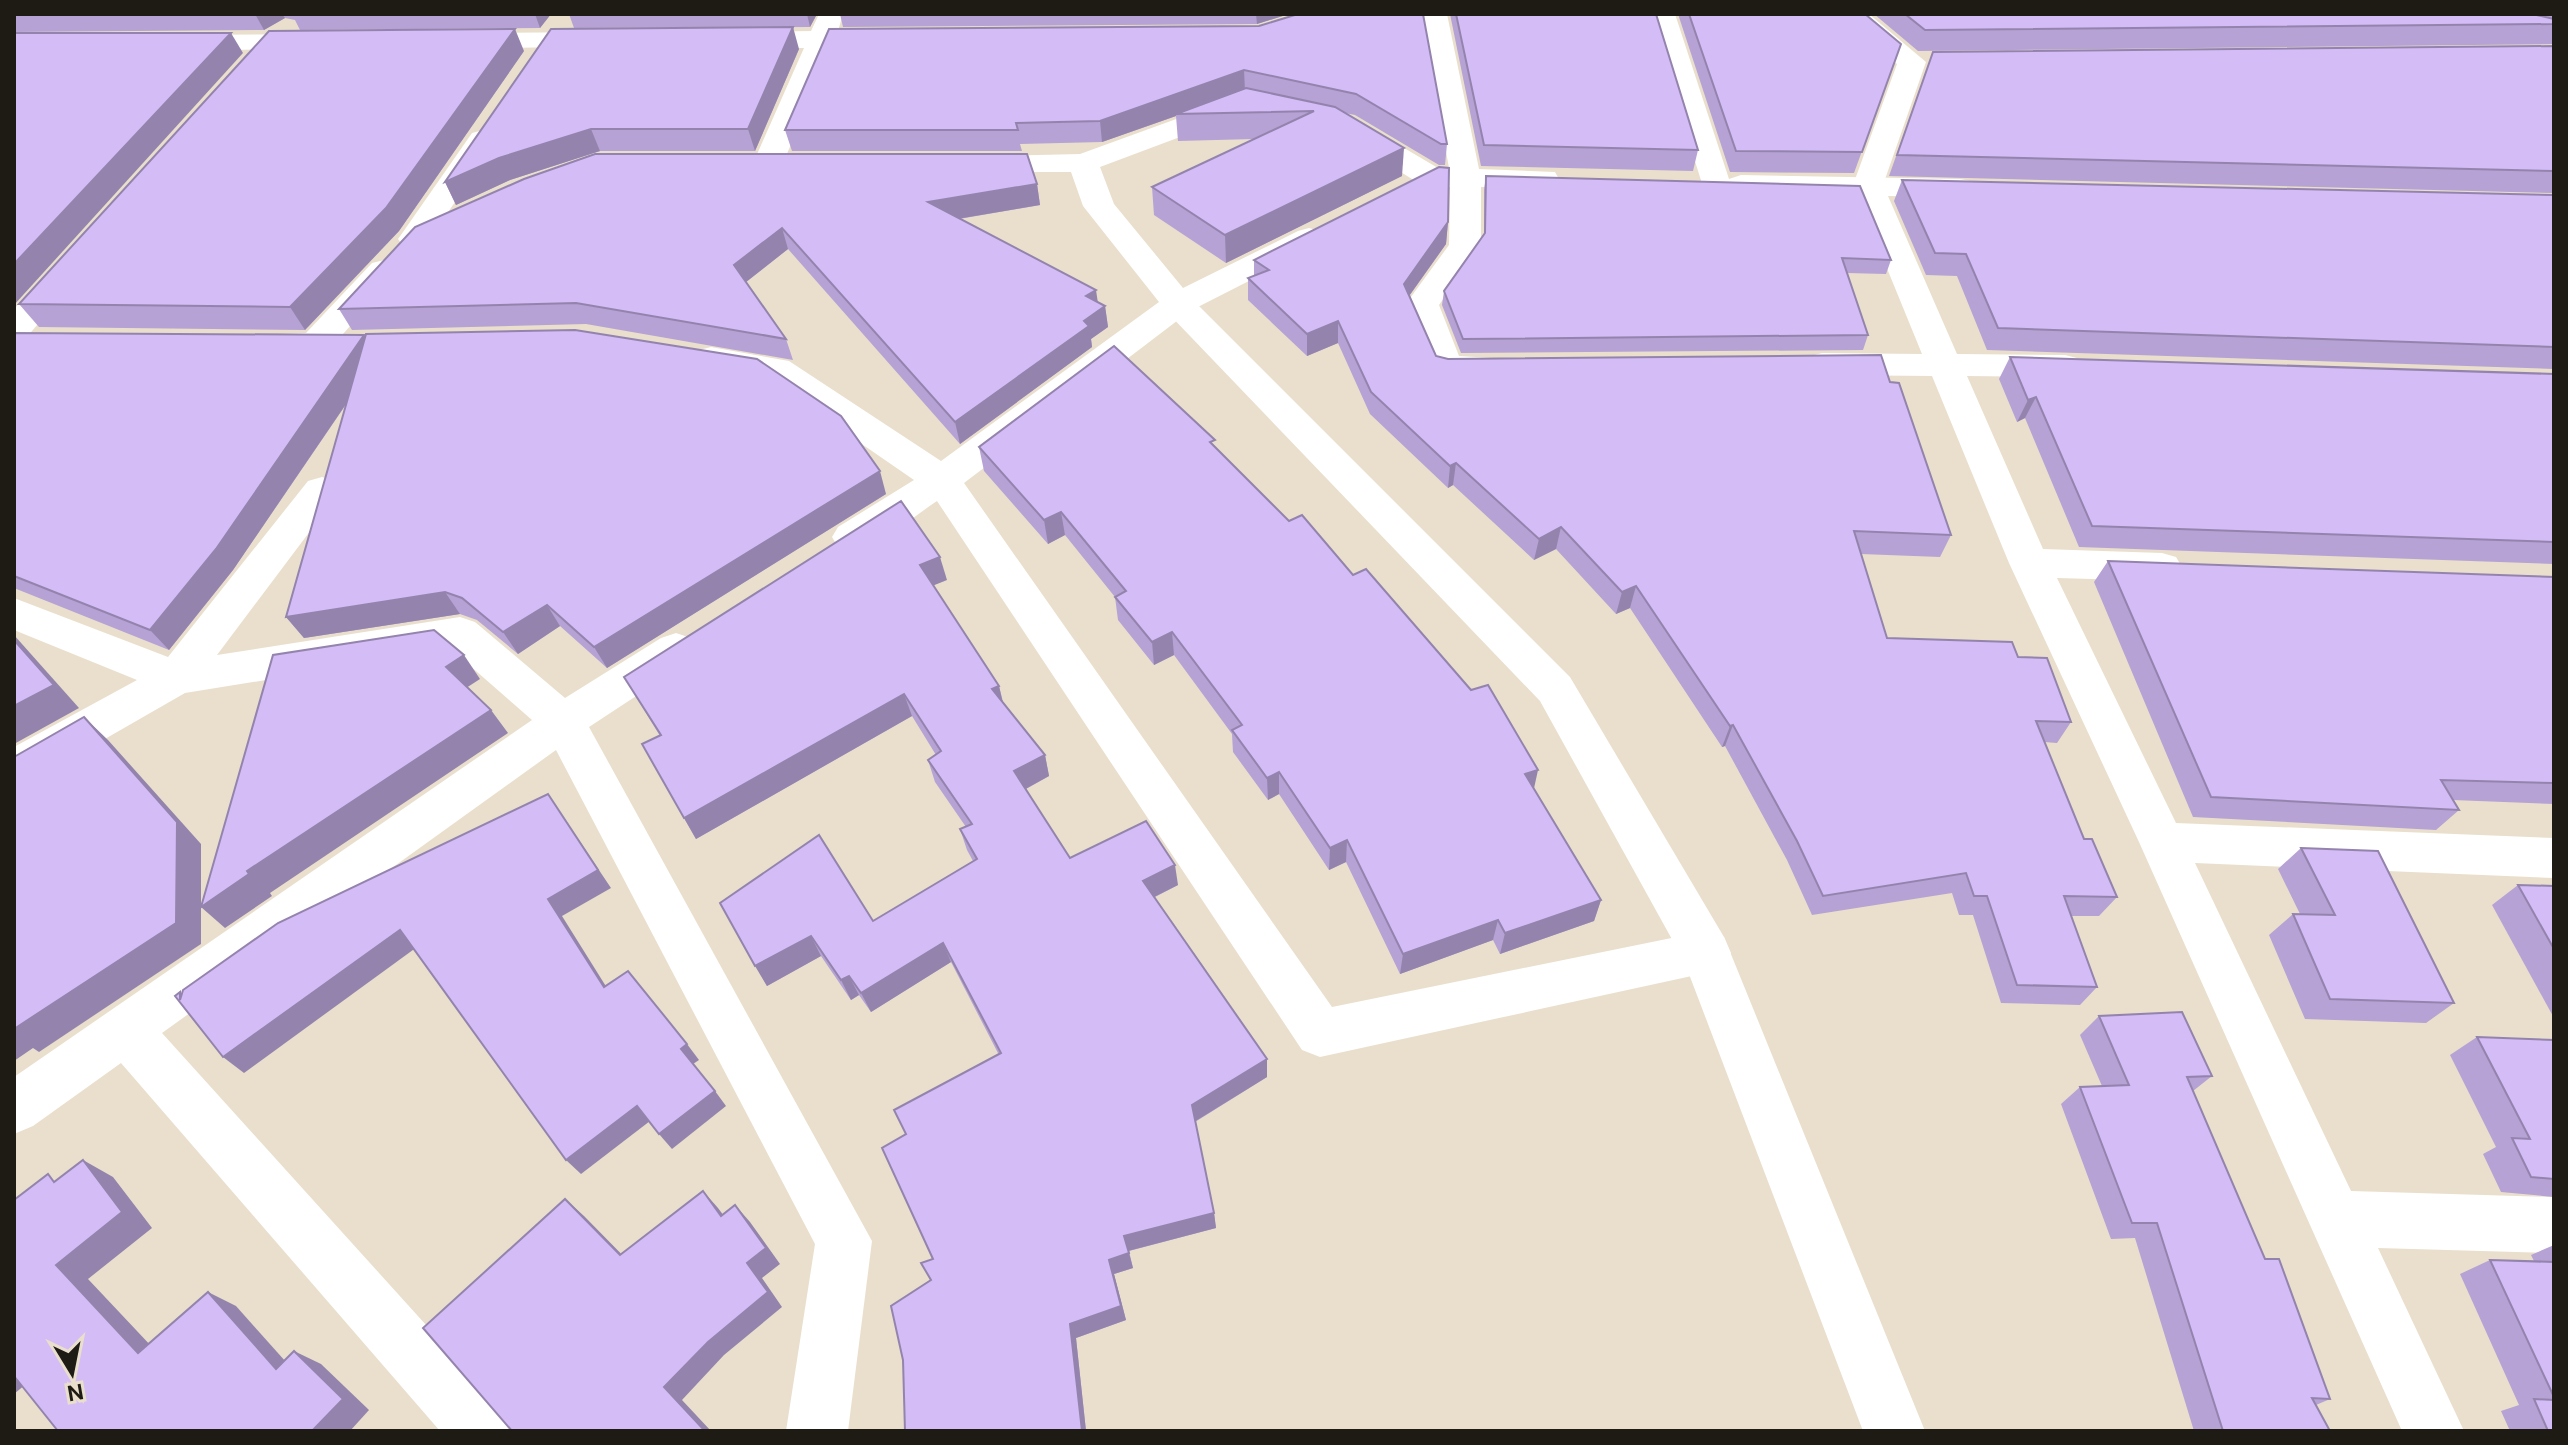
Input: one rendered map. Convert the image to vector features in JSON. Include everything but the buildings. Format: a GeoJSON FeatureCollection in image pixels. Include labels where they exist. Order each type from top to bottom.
{"type":"FeatureCollection","features":[{"type":"Feature","properties":{"kind":"street"},"geometry":{"type":"LineString","coordinates":[[241,77],[297,14]]}},
{"type":"Feature","properties":{"kind":"street"},"geometry":{"type":"LineString","coordinates":[[533,65],[566,14]]}},
{"type":"Feature","properties":{"kind":"street"},"geometry":{"type":"LineString","coordinates":[[1434,14],[1449,177],[1465,245],[1422,305],[1446,367],[1524,366]]}},
{"type":"Feature","properties":{"kind":"street"},"geometry":{"type":"LineString","coordinates":[[1662,14],[1699,183],[1996,189]]}},
{"type":"Feature","properties":{"kind":"street"},"geometry":{"type":"LineString","coordinates":[[1852,14],[1912,62],[1943,62]]}},
{"type":"Feature","properties":{"kind":"street"},"geometry":{"type":"LineString","coordinates":[[709,40],[826,27],[914,38]]}},
{"type":"Feature","properties":{"kind":"street"},"geometry":{"type":"LineString","coordinates":[[801,162],[754,162],[826,27]]}},
{"type":"Feature","properties":{"kind":"street"},"geometry":{"type":"LineString","coordinates":[[426,41],[629,40]]}},
{"type":"Feature","properties":{"kind":"street"},"geometry":{"type":"LineString","coordinates":[[151,43],[349,42]]}},
{"type":"Feature","properties":{"kind":"street"},"geometry":{"type":"LineString","coordinates":[[1912,62],[1868,185],[2029,563],[2162,842],[2433,1431]]}},
{"type":"Feature","properties":{"kind":"street"},"geometry":{"type":"LineString","coordinates":[[942,163],[1083,163],[1249,99]]}},
{"type":"Feature","properties":{"kind":"street"},"geometry":{"type":"LineString","coordinates":[[315,344],[414,239],[499,115]]}},
{"type":"Feature","properties":{"kind":"street"},"geometry":{"type":"LineString","coordinates":[[1315,118],[1344,124],[1449,177]]}},
{"type":"Feature","properties":{"kind":"street"},"geometry":{"type":"LineString","coordinates":[[1083,163],[1099,206],[1178,304],[1555,689],[1706,953],[1894,1431]]}},
{"type":"Feature","properties":{"kind":"street"},"geometry":{"type":"LineString","coordinates":[[1389,198],[1449,177],[1575,180]]}},
{"type":"Feature","properties":{"kind":"street"},"geometry":{"type":"LineString","coordinates":[[414,239],[468,214]]}},
{"type":"Feature","properties":{"kind":"street"},"geometry":{"type":"LineString","coordinates":[[824,555],[942,480],[1178,304],[1347,219]]}},
{"type":"Feature","properties":{"kind":"street"},"geometry":{"type":"LineString","coordinates":[[14,330],[86,250]]}},
{"type":"Feature","properties":{"kind":"street"},"geometry":{"type":"LineString","coordinates":[[14,341],[46,342]]}},
{"type":"Feature","properties":{"kind":"street"},"geometry":{"type":"LineString","coordinates":[[235,343],[362,343]]}},
{"type":"Feature","properties":{"kind":"street"},"geometry":{"type":"LineString","coordinates":[[673,352],[776,369],[942,480],[1320,1033],[1706,953]]}},
{"type":"Feature","properties":{"kind":"street"},"geometry":{"type":"LineString","coordinates":[[1788,364],[1943,363],[2100,367]]}},
{"type":"Feature","properties":{"kind":"street"},"geometry":{"type":"LineString","coordinates":[[176,678],[322,490]]}},
{"type":"Feature","properties":{"kind":"street"},"geometry":{"type":"LineString","coordinates":[[2029,563],[2204,569]]}},
{"type":"Feature","properties":{"kind":"street"},"geometry":{"type":"LineString","coordinates":[[14,613],[176,678]]}},
{"type":"Feature","properties":{"kind":"street"},"geometry":{"type":"LineString","coordinates":[[14,1108],[563,721],[706,630]]}},
{"type":"Feature","properties":{"kind":"street"},"geometry":{"type":"LineString","coordinates":[[14,769],[176,678],[460,633],[563,721],[844,1241],[817,1431]]}},
{"type":"Feature","properties":{"kind":"street"},"geometry":{"type":"LineString","coordinates":[[2162,842],[2554,858]]}},
{"type":"Feature","properties":{"kind":"street"},"geometry":{"type":"LineString","coordinates":[[126,1031],[480,1431]]}},
{"type":"Feature","properties":{"kind":"street"},"geometry":{"type":"LineString","coordinates":[[2333,1219],[2554,1225]]}}]}
